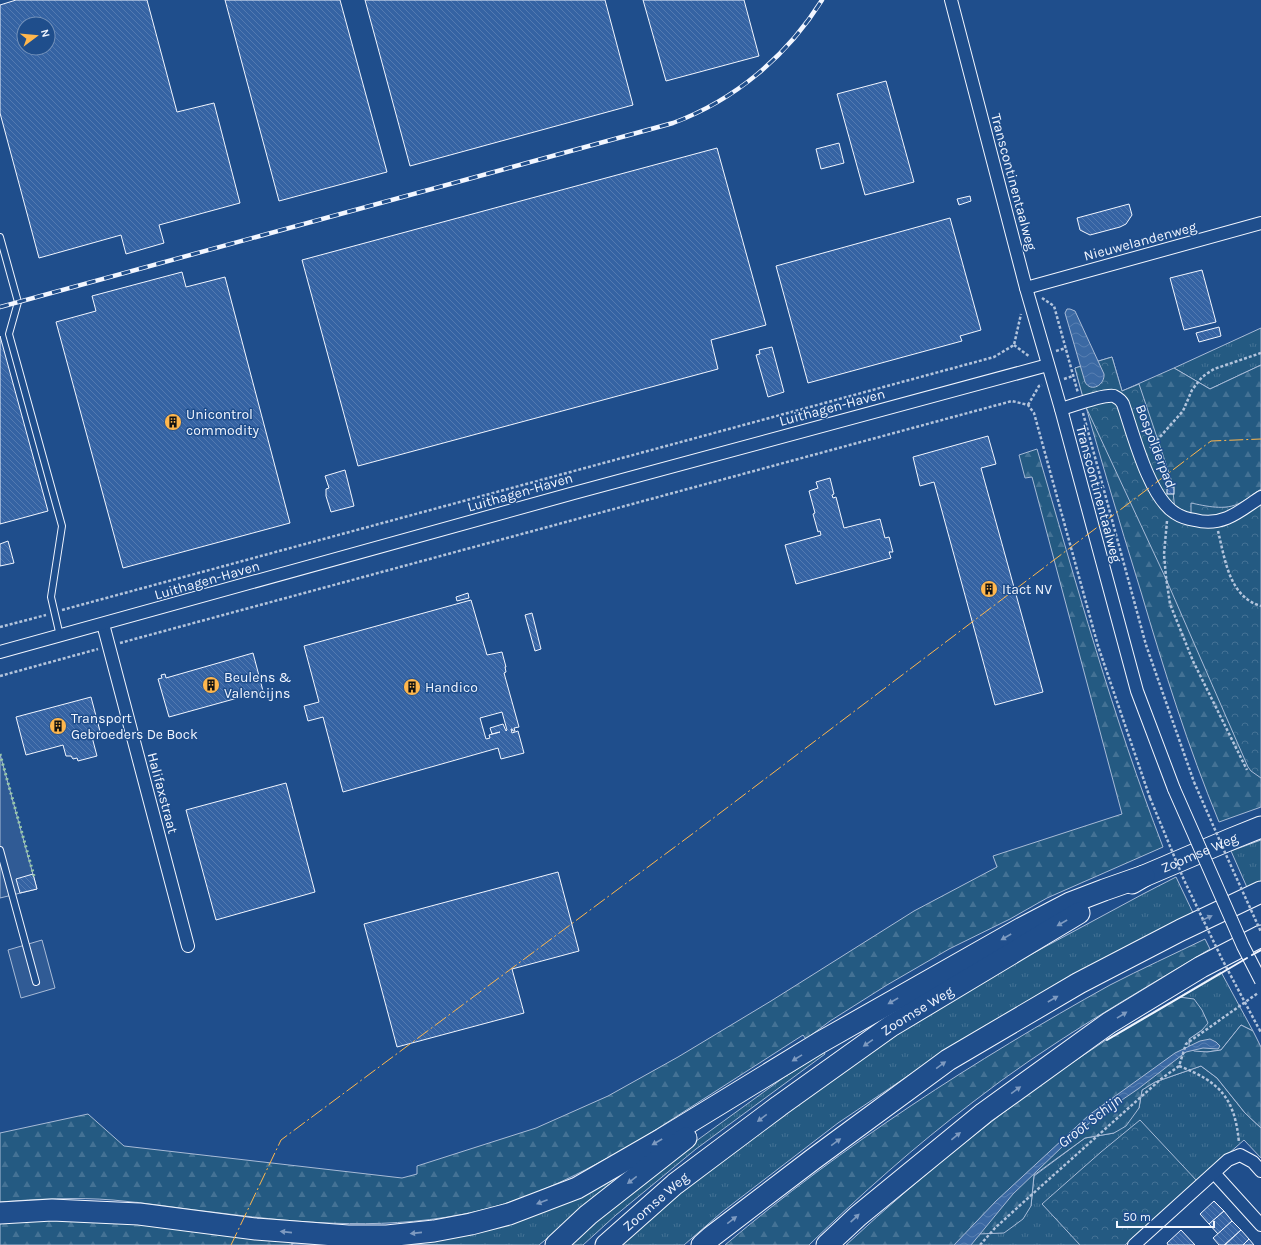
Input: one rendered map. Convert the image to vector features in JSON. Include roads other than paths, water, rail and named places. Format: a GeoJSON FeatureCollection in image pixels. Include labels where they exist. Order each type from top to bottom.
{"type":"FeatureCollection","features":[{"type":"Feature","properties":{"kind":"highway","name":"Zoomse Weg"},"geometry":{"type":"LineString","coordinates":[[606,1245],[675,1184],[778,1106],[891,1026],[1006,956],[1144,876],[1261,827]]}},
{"type":"Feature","properties":{"kind":"highway"},"geometry":{"type":"LineString","coordinates":[[0,1213],[52,1210],[139,1214],[256,1229],[348,1236],[387,1236],[434,1231],[471,1224],[509,1214],[577,1188],[774,1072],[819,1043],[1022,928],[1070,904],[1144,876]]}},
{"type":"Feature","properties":{"kind":"highway"},"geometry":{"type":"LineString","coordinates":[[702,1245],[812,1160],[948,1060],[1080,983],[1181,930],[1261,892]]}},
{"type":"Feature","properties":{"kind":"highway"},"geometry":{"type":"LineString","coordinates":[[827,1245],[858,1216],[984,1113],[1103,1028],[1201,967],[1261,936]]}},
{"type":"Feature","properties":{"kind":"highway"},"geometry":{"type":"LineString","coordinates":[[556,1245],[588,1215],[774,1072]]}},
{"type":"Feature","properties":{"kind":"street","name":"Transcontinentaalweg"},"geometry":{"type":"LineString","coordinates":[[952,0],[1026,288],[1061,409],[1137,691],[1174,789],[1243,946],[1261,981]]}},
{"type":"Feature","properties":{"kind":"street","name":"Nieuwelandenweg"},"geometry":{"type":"LineString","coordinates":[[1026,288],[1261,223]]}},
{"type":"Feature","properties":{"kind":"street","name":"Luithagen-Haven"},"geometry":{"type":"LineString","coordinates":[[0,652],[574,493],[1048,365]]}},
{"type":"Feature","properties":{"kind":"street","name":"Bospolderpad"},"geometry":{"type":"LineString","coordinates":[[1061,409],[1104,396],[1113,396],[1120,399],[1124,404],[1142,456],[1160,498],[1168,508],[1183,518],[1215,522],[1229,517],[1261,496]]}},
{"type":"Feature","properties":{"kind":"street","name":"Halifaxstraat"},"geometry":{"type":"LineString","coordinates":[[103,624],[188,946]]}},
{"type":"Feature","properties":{"kind":"street"},"geometry":{"type":"LineString","coordinates":[[1134,1245],[1228,1160],[1240,1155],[1253,1162],[1261,1171]]}},
{"type":"Feature","properties":{"kind":"street"},"geometry":{"type":"LineString","coordinates":[[1214,1173],[1261,1225]]}},
{"type":"Feature","properties":{"kind":"lane"},"geometry":{"type":"LineString","coordinates":[[0,236],[18,302],[9,334],[62,526],[51,597],[60,636]]}},
{"type":"Feature","properties":{"kind":"lane"},"geometry":{"type":"LineString","coordinates":[[0,850],[36,982]]}},
{"type":"Feature","properties":{"kind":"water"},"geometry":{"type":"Polygon","coordinates":[[[1067,309],[1075,311],[1104,374],[1104,378],[1097,386],[1091,387],[1085,382],[1065,313],[1067,309]]]}},
{"type":"Feature","properties":{"kind":"water","name":"Groot Schijn"},"geometry":{"type":"Polygon","coordinates":[[[1210,1039],[1220,1046],[1218,1049],[1203,1048],[1186,1052],[1138,1089],[1094,1119],[1063,1146],[1013,1194],[971,1245],[954,1245],[996,1201],[1089,1115],[1175,1053],[1200,1041],[1210,1039]]]}},
{"type":"Feature","properties":{"kind":"railway"},"geometry":{"type":"LineString","coordinates":[[0,307],[673,123],[718,102],[758,74],[793,40],[822,0]]}},
{"type":"Feature","properties":{"kind":"place","name":"Unicontrol commodity"},"geometry":{"type":"Point","coordinates":[173,422]}},
{"type":"Feature","properties":{"kind":"place","name":"Itact NV"},"geometry":{"type":"Point","coordinates":[989,589]}},
{"type":"Feature","properties":{"kind":"place","name":"Beulens & Valencijns"},"geometry":{"type":"Point","coordinates":[211,685]}},
{"type":"Feature","properties":{"kind":"place","name":"Handico"},"geometry":{"type":"Point","coordinates":[412,687]}},
{"type":"Feature","properties":{"kind":"place","name":"Transport Gebroeders De Bock"},"geometry":{"type":"Point","coordinates":[58,726]}}]}
